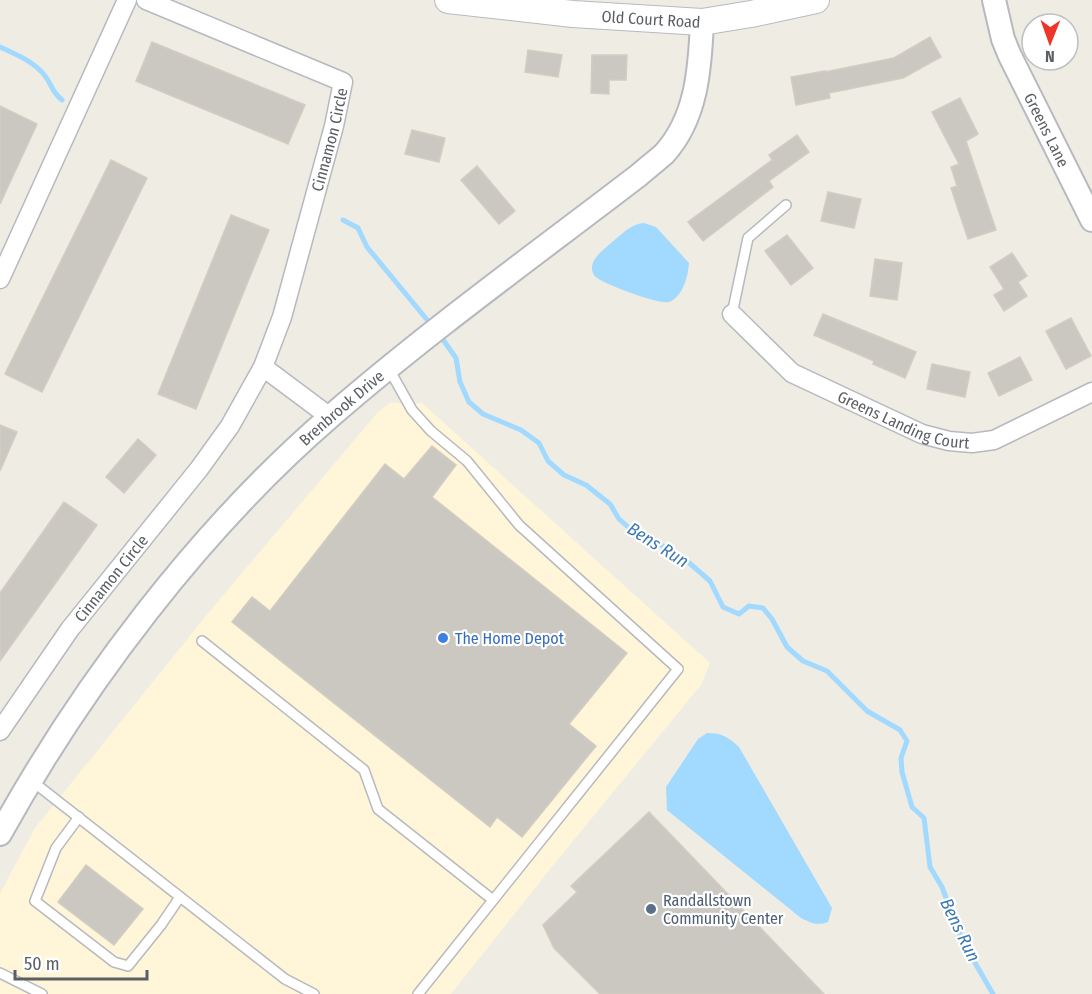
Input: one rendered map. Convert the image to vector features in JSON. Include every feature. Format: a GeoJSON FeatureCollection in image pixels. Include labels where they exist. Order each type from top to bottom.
{"type":"FeatureCollection","features":[{"type":"Feature","properties":{"kind":"main road","name":"Old Court Road"},"geometry":{"type":"LineString","coordinates":[[448,0],[584,15],[702,22],[816,0]]}},
{"type":"Feature","properties":{"kind":"street"},"geometry":{"type":"LineString","coordinates":[[0,279],[127,0]]}},
{"type":"Feature","properties":{"kind":"street","name":"Cinnamon Circle"},"geometry":{"type":"LineString","coordinates":[[0,731],[70,629],[199,470],[230,426],[263,368],[285,305],[334,126],[343,82],[146,0]]}},
{"type":"Feature","properties":{"kind":"street","name":"Greens Lane"},"geometry":{"type":"LineString","coordinates":[[979,0],[1003,39],[1092,220]]}},
{"type":"Feature","properties":{"kind":"street","name":"Greens Lane"},"geometry":{"type":"LineString","coordinates":[[994,0],[1003,39]]}},
{"type":"Feature","properties":{"kind":"street","name":"Brenbrook Drive"},"geometry":{"type":"LineString","coordinates":[[0,834],[30,779],[122,645],[192,558],[259,484],[330,417],[664,153],[682,128],[694,98],[700,66],[702,22]]}},
{"type":"Feature","properties":{"kind":"street","name":"Greens Landing Court"},"geometry":{"type":"LineString","coordinates":[[732,315],[792,373],[922,434],[949,441],[972,443],[994,440],[1092,392]]}},
{"type":"Feature","properties":{"kind":"street"},"geometry":{"type":"LineString","coordinates":[[263,368],[330,417]]}},
{"type":"Feature","properties":{"kind":"lane"},"geometry":{"type":"LineString","coordinates":[[732,315],[748,238],[786,205]]}},
{"type":"Feature","properties":{"kind":"lane"},"geometry":{"type":"LineString","coordinates":[[389,369],[412,410],[431,431],[467,461],[519,525],[678,669],[418,994]]}},
{"type":"Feature","properties":{"kind":"lane"},"geometry":{"type":"LineString","coordinates":[[202,641],[364,770],[378,809],[494,900]]}},
{"type":"Feature","properties":{"kind":"lane"},"geometry":{"type":"LineString","coordinates":[[30,779],[302,992],[314,994]]}},
{"type":"Feature","properties":{"kind":"lane"},"geometry":{"type":"LineString","coordinates":[[79,818],[56,848],[35,901],[114,962],[128,966],[180,897]]}},
{"type":"Feature","properties":{"kind":"lane"},"geometry":{"type":"LineString","coordinates":[[0,973],[42,994]]}},
{"type":"Feature","properties":{"kind":"shaded area"},"geometry":{"type":"Polygon","coordinates":[[[390,403],[422,403],[710,663],[701,685],[451,994],[0,994],[0,893],[35,828],[214,606],[378,412],[390,403]]]}},
{"type":"Feature","properties":{"kind":"water"},"geometry":{"type":"Polygon","coordinates":[[[644,223],[656,227],[689,263],[681,291],[669,302],[620,289],[601,280],[592,271],[593,262],[601,252],[630,228],[644,223]]]}},
{"type":"Feature","properties":{"kind":"water"},"geometry":{"type":"Polygon","coordinates":[[[707,733],[724,736],[739,747],[832,908],[828,922],[814,923],[801,918],[667,810],[666,787],[698,739],[707,733]]]}},
{"type":"Feature","properties":{"kind":"building"},"geometry":{"type":"Polygon","coordinates":[[[930,37],[941,57],[903,78],[829,93],[830,98],[796,105],[791,77],[894,58],[930,37]]]}},
{"type":"Feature","properties":{"kind":"building"},"geometry":{"type":"Polygon","coordinates":[[[152,42],[305,105],[288,144],[136,81],[152,42]]]}},
{"type":"Feature","properties":{"kind":"building"},"geometry":{"type":"Polygon","coordinates":[[[528,50],[562,55],[558,77],[525,72],[528,50]]]}},
{"type":"Feature","properties":{"kind":"building"},"geometry":{"type":"Polygon","coordinates":[[[592,55],[627,55],[626,80],[609,80],[609,94],[591,93],[592,55]]]}},
{"type":"Feature","properties":{"kind":"building"},"geometry":{"type":"Polygon","coordinates":[[[960,98],[978,134],[966,141],[996,230],[968,239],[951,188],[957,186],[951,167],[959,164],[932,112],[960,98]]]}},
{"type":"Feature","properties":{"kind":"building"},"geometry":{"type":"Polygon","coordinates":[[[0,106],[37,124],[0,204],[0,106]]]}},
{"type":"Feature","properties":{"kind":"building"},"geometry":{"type":"Polygon","coordinates":[[[412,130],[445,138],[439,162],[405,154],[412,130]]]}},
{"type":"Feature","properties":{"kind":"building"},"geometry":{"type":"Polygon","coordinates":[[[797,135],[809,152],[769,181],[773,187],[703,241],[688,222],[772,160],[769,155],[797,135]]]}},
{"type":"Feature","properties":{"kind":"building"},"geometry":{"type":"Polygon","coordinates":[[[111,160],[147,178],[42,392],[5,374],[111,160]]]}},
{"type":"Feature","properties":{"kind":"building"},"geometry":{"type":"Polygon","coordinates":[[[477,166],[515,211],[499,224],[461,180],[477,166]]]}},
{"type":"Feature","properties":{"kind":"building"},"geometry":{"type":"Polygon","coordinates":[[[828,192],[861,199],[854,228],[821,221],[828,192]]]}},
{"type":"Feature","properties":{"kind":"building"},"geometry":{"type":"Polygon","coordinates":[[[231,215],[269,230],[196,409],[158,394],[231,215]]]}},
{"type":"Feature","properties":{"kind":"building"},"geometry":{"type":"Polygon","coordinates":[[[787,235],[813,268],[791,285],[765,251],[787,235]]]}},
{"type":"Feature","properties":{"kind":"building"},"geometry":{"type":"Polygon","coordinates":[[[1012,253],[1027,276],[1018,282],[1027,296],[1004,311],[994,295],[1004,289],[990,267],[1012,253]]]}},
{"type":"Feature","properties":{"kind":"building"},"geometry":{"type":"Polygon","coordinates":[[[875,259],[902,263],[897,300],[870,296],[875,259]]]}},
{"type":"Feature","properties":{"kind":"building"},"geometry":{"type":"Polygon","coordinates":[[[823,314],[916,352],[905,378],[873,364],[874,361],[814,335],[823,314]]]}},
{"type":"Feature","properties":{"kind":"building"},"geometry":{"type":"Polygon","coordinates":[[[1071,318],[1091,356],[1066,369],[1046,331],[1071,318]]]}},
{"type":"Feature","properties":{"kind":"building"},"geometry":{"type":"Polygon","coordinates":[[[1020,357],[1032,380],[999,396],[988,373],[1020,357]]]}},
{"type":"Feature","properties":{"kind":"building"},"geometry":{"type":"Polygon","coordinates":[[[932,364],[970,372],[965,397],[927,389],[932,364]]]}},
{"type":"Feature","properties":{"kind":"building"},"geometry":{"type":"Polygon","coordinates":[[[0,425],[17,432],[0,471],[0,425]]]}},
{"type":"Feature","properties":{"kind":"building"},"geometry":{"type":"Polygon","coordinates":[[[138,439],[156,455],[124,493],[106,477],[138,439]]]}},
{"type":"Feature","properties":{"kind":"building","name":"The Home Depot"},"geometry":{"type":"Polygon","coordinates":[[[432,446],[456,465],[432,497],[627,653],[569,724],[596,746],[522,837],[497,817],[490,827],[232,622],[252,597],[270,611],[385,464],[404,479],[432,446]]]}},
{"type":"Feature","properties":{"kind":"building"},"geometry":{"type":"Polygon","coordinates":[[[64,502],[97,525],[0,661],[0,593],[64,502]]]}},
{"type":"Feature","properties":{"kind":"building","name":"Randallstown Community Center"},"geometry":{"type":"Polygon","coordinates":[[[649,812],[824,994],[600,994],[554,948],[543,925],[577,892],[571,886],[649,812]]]}},
{"type":"Feature","properties":{"kind":"building"},"geometry":{"type":"Polygon","coordinates":[[[86,865],[143,909],[114,945],[58,902],[86,865]]]}},
{"type":"Feature","properties":{"kind":"waterway","name":"Bens Run"},"geometry":{"type":"LineString","coordinates":[[0,47],[36,67],[62,100]]}},
{"type":"Feature","properties":{"kind":"waterway","name":"Bens Run"},"geometry":{"type":"LineString","coordinates":[[343,220],[358,228],[367,247],[433,327]]}},
{"type":"Feature","properties":{"kind":"waterway","name":"Bens Run"},"geometry":{"type":"LineString","coordinates":[[439,334],[456,358],[460,382],[469,402],[483,414],[521,430],[539,443],[548,461],[564,475],[586,485],[610,504],[619,519],[636,534],[665,547],[687,561],[710,581],[723,607],[739,614],[749,606],[763,608],[772,619],[787,647],[803,661],[827,671],[867,711],[900,730],[907,741],[901,758],[902,772],[912,807],[924,818],[930,867],[942,887],[963,942],[993,994]]}},
{"type":"Feature","properties":{"kind":"place","name":"The Home Depot"},"geometry":{"type":"Point","coordinates":[443,638]}},
{"type":"Feature","properties":{"kind":"place","name":"Randallstown Community Center"},"geometry":{"type":"Point","coordinates":[651,909]}}]}
